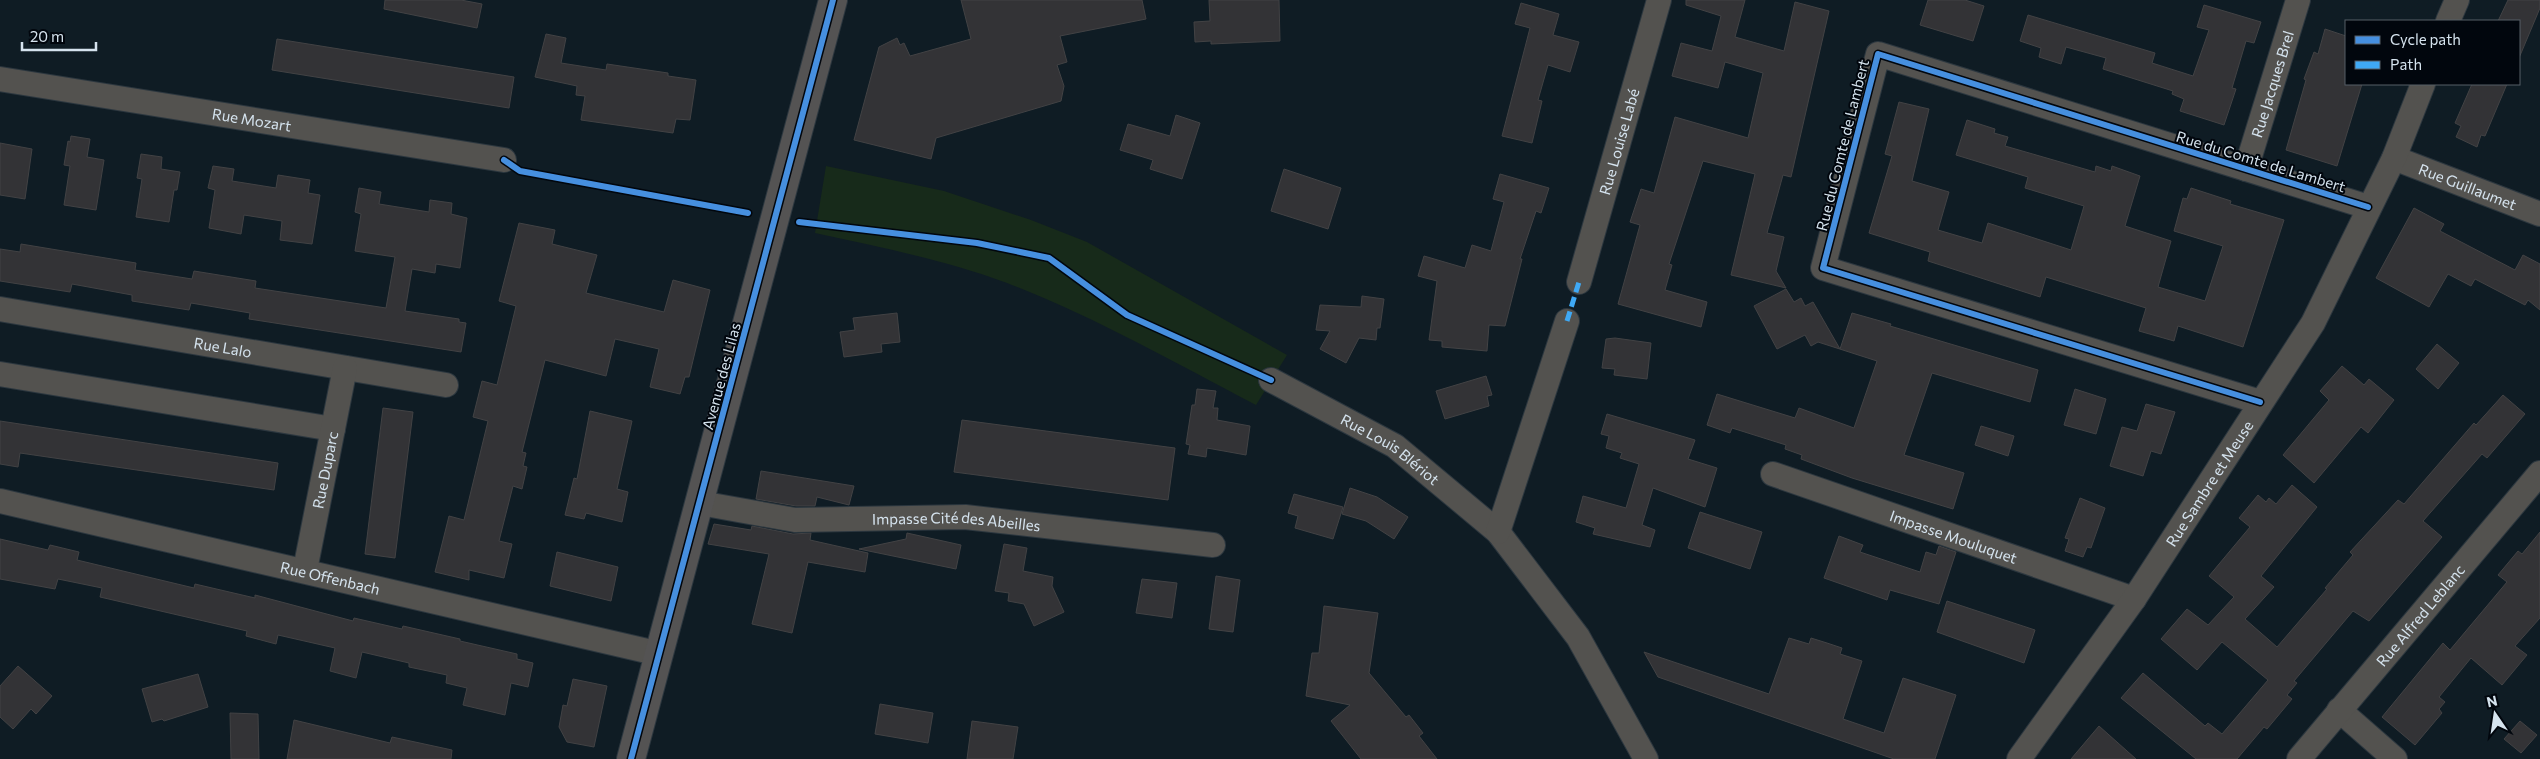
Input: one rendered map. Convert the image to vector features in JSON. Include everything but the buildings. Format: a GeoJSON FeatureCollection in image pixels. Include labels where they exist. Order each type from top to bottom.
{"type":"FeatureCollection","features":[{"type":"Feature","properties":{"kind":"street","name":"Avenue des Lilas"},"geometry":{"type":"LineString","coordinates":[[631,759],[833,0]]}},
{"type":"Feature","properties":{"kind":"street","name":"Rue Louise Labé"},"geometry":{"type":"LineString","coordinates":[[1579,282],[1659,0]]}},
{"type":"Feature","properties":{"kind":"street","name":"Rue Jacques Brel"},"geometry":{"type":"LineString","coordinates":[[2246,169],[2298,0]]}},
{"type":"Feature","properties":{"kind":"street"},"geometry":{"type":"LineString","coordinates":[[2448,20],[2456,0]]}},
{"type":"Feature","properties":{"kind":"street","name":"Rue du Comte de Lambert"},"geometry":{"type":"LineString","coordinates":[[2260,402],[1823,268],[1878,54],[2368,207]]}},
{"type":"Feature","properties":{"kind":"street","name":"Rue Mozart"},"geometry":{"type":"LineString","coordinates":[[0,79],[504,160]]}},
{"type":"Feature","properties":{"kind":"street","name":"Rue Sambre et Meuse"},"geometry":{"type":"LineString","coordinates":[[2019,759],[2134,599],[2313,323],[2368,207],[2394,158],[2423,85]]}},
{"type":"Feature","properties":{"kind":"street","name":"Rue Guillaumet"},"geometry":{"type":"LineString","coordinates":[[2394,158],[2540,214]]}},
{"type":"Feature","properties":{"kind":"street","name":"Rue Lalo"},"geometry":{"type":"LineString","coordinates":[[0,308],[446,385]]}},
{"type":"Feature","properties":{"kind":"street"},"geometry":{"type":"LineString","coordinates":[[1498,532],[1567,321]]}},
{"type":"Feature","properties":{"kind":"street","name":"Rue Duparc"},"geometry":{"type":"LineString","coordinates":[[305,570],[344,368]]}},
{"type":"Feature","properties":{"kind":"street"},"geometry":{"type":"LineString","coordinates":[[0,374],[333,429]]}},
{"type":"Feature","properties":{"kind":"street","name":"Rue Louis Blériot"},"geometry":{"type":"LineString","coordinates":[[1271,380],[1395,446],[1498,532],[1578,637],[1646,759]]}},
{"type":"Feature","properties":{"kind":"street","name":"Rue Alfred Leblanc"},"geometry":{"type":"LineString","coordinates":[[2299,759],[2540,473]]}},
{"type":"Feature","properties":{"kind":"street","name":"Impasse Mouluquet"},"geometry":{"type":"LineString","coordinates":[[1773,474],[2134,599]]}},
{"type":"Feature","properties":{"kind":"street","name":"Rue Offenbach"},"geometry":{"type":"LineString","coordinates":[[0,502],[305,570],[660,654]]}},
{"type":"Feature","properties":{"kind":"street","name":"Impasse Cité des Abeilles"},"geometry":{"type":"LineString","coordinates":[[700,503],[795,520],[965,517],[1213,545]]}},
{"type":"Feature","properties":{"kind":"street"},"geometry":{"type":"LineString","coordinates":[[2339,710],[2395,759]]}},
{"type":"Feature","properties":{"kind":"green space"},"geometry":{"type":"Polygon","coordinates":[[[826,166],[944,191],[1031,220],[1087,242],[1287,355],[1256,405],[1102,325],[1007,283],[936,261],[815,233],[826,166]]]}},
{"type":"Feature","properties":{"kind":"marked path"},"geometry":{"type":"LineString","coordinates":[[1567,321],[1579,282]]}},
{"type":"Feature","properties":{"kind":"cycle path"},"geometry":{"type":"LineString","coordinates":[[631,759],[833,0]]}},
{"type":"Feature","properties":{"kind":"cycle path"},"geometry":{"type":"LineString","coordinates":[[2260,402],[1823,268],[1878,54],[2368,207]]}},
{"type":"Feature","properties":{"kind":"cycle path"},"geometry":{"type":"LineString","coordinates":[[504,160],[520,171],[748,213]]}},
{"type":"Feature","properties":{"kind":"cycle path"},"geometry":{"type":"LineString","coordinates":[[799,222],[977,243],[1049,258],[1127,315],[1271,380]]}}]}
